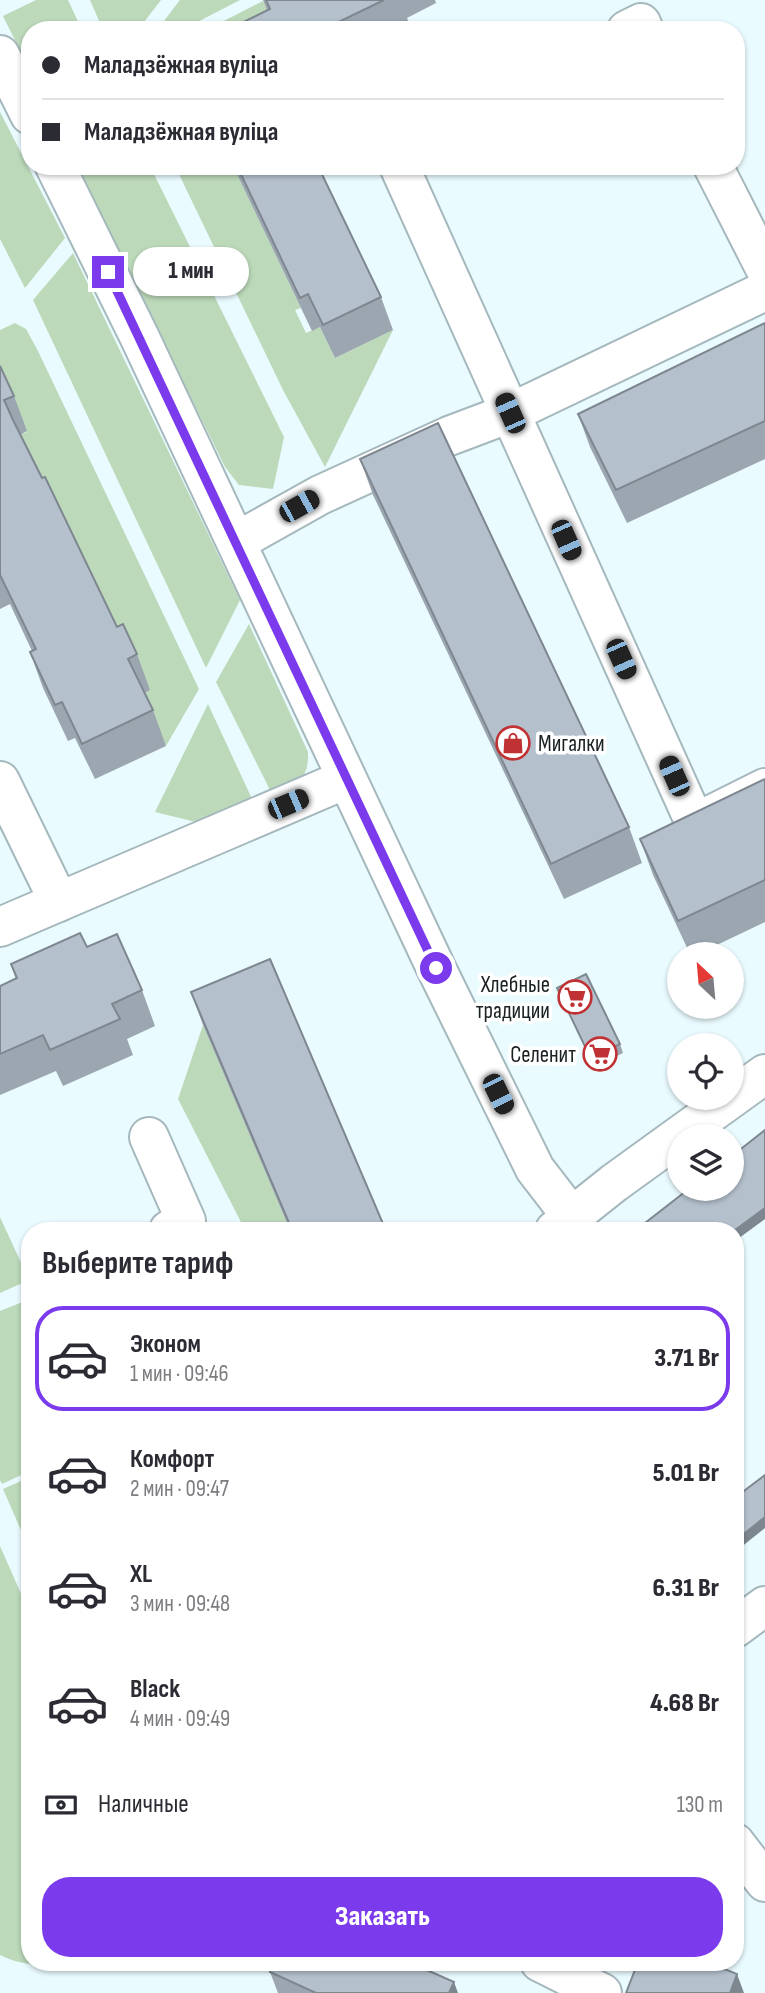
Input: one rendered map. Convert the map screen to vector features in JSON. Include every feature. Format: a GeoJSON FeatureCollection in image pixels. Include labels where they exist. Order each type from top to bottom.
{"type":"FeatureCollection","features":[{"type":"Feature","properties":{"kind":"street"},"geometry":{"type":"LineString","coordinates":[[0,55],[21,97]]}},
{"type":"Feature","properties":{"kind":"street"},"geometry":{"type":"LineString","coordinates":[[59,175],[146,350],[436,968],[562,1222]]}},
{"type":"Feature","properties":{"kind":"street"},"geometry":{"type":"LineString","coordinates":[[403,175],[695,824],[765,788]]}},
{"type":"Feature","properties":{"kind":"street"},"geometry":{"type":"LineString","coordinates":[[718,175],[765,268]]}},
{"type":"Feature","properties":{"kind":"street"},"geometry":{"type":"LineString","coordinates":[[236,542],[320,495],[449,436],[510,413],[765,291]]}},
{"type":"Feature","properties":{"kind":"street"},"geometry":{"type":"LineString","coordinates":[[0,928],[346,779]]}},
{"type":"Feature","properties":{"kind":"street"},"geometry":{"type":"LineString","coordinates":[[0,781],[59,902]]}},
{"type":"Feature","properties":{"kind":"street"},"geometry":{"type":"LineString","coordinates":[[696,1124],[765,1074]]}},
{"type":"Feature","properties":{"kind":"street"},"geometry":{"type":"LineString","coordinates":[[149,1137],[186,1222]]}},
{"type":"Feature","properties":{"kind":"street"},"geometry":{"type":"LineString","coordinates":[[565,1222],[667,1145]]}},
{"type":"Feature","properties":{"kind":"street"},"geometry":{"type":"LineString","coordinates":[[744,1621],[765,1606]]}},
{"type":"Feature","properties":{"kind":"street"},"geometry":{"type":"LineString","coordinates":[[744,1855],[765,1882]]}},
{"type":"Feature","properties":{"kind":"street"},"geometry":{"type":"LineString","coordinates":[[558,1971],[602,1993]]}},
{"type":"Feature","properties":{"kind":"green space"},"geometry":{"type":"Polygon","coordinates":[[[36,0],[68,0],[78,21],[21,21],[21,53],[3,16],[36,0]]]}},
{"type":"Feature","properties":{"kind":"green space"},"geometry":{"type":"Polygon","coordinates":[[[90,0],[161,0],[145,21],[99,21],[90,0]]]}},
{"type":"Feature","properties":{"kind":"green space"},"geometry":{"type":"Polygon","coordinates":[[[180,0],[240,0],[199,21],[164,21],[180,0]]]}},
{"type":"Feature","properties":{"kind":"green space"},"geometry":{"type":"Polygon","coordinates":[[[263,1],[273,21],[224,21],[263,1]]]}},
{"type":"Feature","properties":{"kind":"green space"},"geometry":{"type":"Polygon","coordinates":[[[0,112],[21,153],[21,175],[32,175],[65,238],[25,288],[0,239],[0,112]]]}},
{"type":"Feature","properties":{"kind":"green space"},"geometry":{"type":"Polygon","coordinates":[[[81,175],[154,175],[284,437],[273,489],[239,485],[225,467],[81,175]]]}},
{"type":"Feature","properties":{"kind":"green space"},"geometry":{"type":"Polygon","coordinates":[[[179,175],[237,175],[301,308],[295,310],[306,333],[320,327],[335,358],[393,330],[325,467],[283,390],[179,175]]]}},
{"type":"Feature","properties":{"kind":"green space"},"geometry":{"type":"Polygon","coordinates":[[[73,253],[240,600],[206,668],[33,300],[73,253]]]}},
{"type":"Feature","properties":{"kind":"green space"},"geometry":{"type":"Polygon","coordinates":[[[15,323],[26,329],[37,349],[199,689],[166,746],[122,666],[17,436],[27,432],[0,398],[0,330],[15,323]]]}},
{"type":"Feature","properties":{"kind":"green space"},"geometry":{"type":"Polygon","coordinates":[[[249,624],[308,752],[304,775],[295,784],[273,796],[216,682],[249,624]]]}},
{"type":"Feature","properties":{"kind":"green space"},"geometry":{"type":"Polygon","coordinates":[[[208,704],[253,801],[204,824],[155,812],[208,704]]]}},
{"type":"Feature","properties":{"kind":"green space"},"geometry":{"type":"Polygon","coordinates":[[[203,1025],[287,1222],[241,1222],[178,1099],[203,1025]]]}},
{"type":"Feature","properties":{"kind":"green space"},"geometry":{"type":"Polygon","coordinates":[[[0,1217],[21,1263],[21,1284],[0,1293],[0,1217]]]}},
{"type":"Feature","properties":{"kind":"green space"},"geometry":{"type":"Polygon","coordinates":[[[21,1303],[21,1475],[2,1484],[0,1480],[0,1311],[21,1303]]]}},
{"type":"Feature","properties":{"kind":"green space"},"geometry":{"type":"Polygon","coordinates":[[[21,1481],[21,1530],[3,1489],[21,1481]]]}},
{"type":"Feature","properties":{"kind":"green space"},"geometry":{"type":"Polygon","coordinates":[[[0,1546],[21,1594],[21,1962],[0,1955],[0,1546]]]}},
{"type":"Feature","properties":{"kind":"building"},"geometry":{"type":"Polygon","coordinates":[[[266,0],[384,0],[341,21],[245,21],[270,9],[266,0]]]}},
{"type":"Feature","properties":{"kind":"building"},"geometry":{"type":"Polygon","coordinates":[[[241,175],[322,175],[381,297],[323,325],[308,294],[300,298],[241,175]]]}},
{"type":"Feature","properties":{"kind":"building"},"geometry":{"type":"Polygon","coordinates":[[[765,323],[765,421],[616,490],[578,414],[765,323]]]}},
{"type":"Feature","properties":{"kind":"building"},"geometry":{"type":"Polygon","coordinates":[[[0,366],[14,396],[4,400],[42,478],[45,477],[117,627],[123,624],[137,654],[128,659],[153,710],[82,744],[62,702],[55,705],[30,652],[36,649],[0,575],[0,366]]]}},
{"type":"Feature","properties":{"kind":"building"},"geometry":{"type":"Polygon","coordinates":[[[438,423],[629,827],[551,864],[360,459],[438,423]]]}},
{"type":"Feature","properties":{"kind":"building"},"geometry":{"type":"Polygon","coordinates":[[[765,779],[765,880],[678,921],[640,839],[765,779]]]}},
{"type":"Feature","properties":{"kind":"building"},"geometry":{"type":"Polygon","coordinates":[[[80,933],[87,947],[117,934],[142,990],[112,1004],[120,1019],[50,1050],[43,1035],[0,1054],[0,986],[17,978],[11,964],[80,933]]]}},
{"type":"Feature","properties":{"kind":"building"},"geometry":{"type":"Polygon","coordinates":[[[270,959],[382,1222],[289,1222],[191,992],[270,959]]]}},
{"type":"Feature","properties":{"kind":"building"},"geometry":{"type":"Polygon","coordinates":[[[586,974],[620,1044],[591,1059],[557,988],[586,974]]]}},
{"type":"Feature","properties":{"kind":"building"},"geometry":{"type":"Polygon","coordinates":[[[765,1130],[765,1208],[744,1223],[646,1222],[673,1201],[744,1201],[744,1147],[765,1130]]]}},
{"type":"Feature","properties":{"kind":"building"},"geometry":{"type":"Polygon","coordinates":[[[765,1475],[765,1517],[744,1534],[744,1491],[765,1475]]]}},
{"type":"Feature","properties":{"kind":"building"},"geometry":{"type":"Polygon","coordinates":[[[429,1971],[454,1982],[449,1993],[316,1993],[270,1972],[429,1971]]]}},
{"type":"Feature","properties":{"kind":"building"},"geometry":{"type":"Polygon","coordinates":[[[635,1971],[730,1971],[737,1974],[730,1993],[626,1993],[635,1971]]]}},
{"type":"Feature","properties":{"kind":"place","name":"Мигалки"},"geometry":{"type":"Point","coordinates":[513,743]}},
{"type":"Feature","properties":{"kind":"place","name":"Хлебные традиции"},"geometry":{"type":"Point","coordinates":[575,997]}},
{"type":"Feature","properties":{"kind":"place","name":"Селенит"},"geometry":{"type":"Point","coordinates":[600,1054]}},
{"type":"Feature","properties":{"kind":"route"},"geometry":{"type":"LineString","coordinates":[[108,272],[436,968]]}}]}
